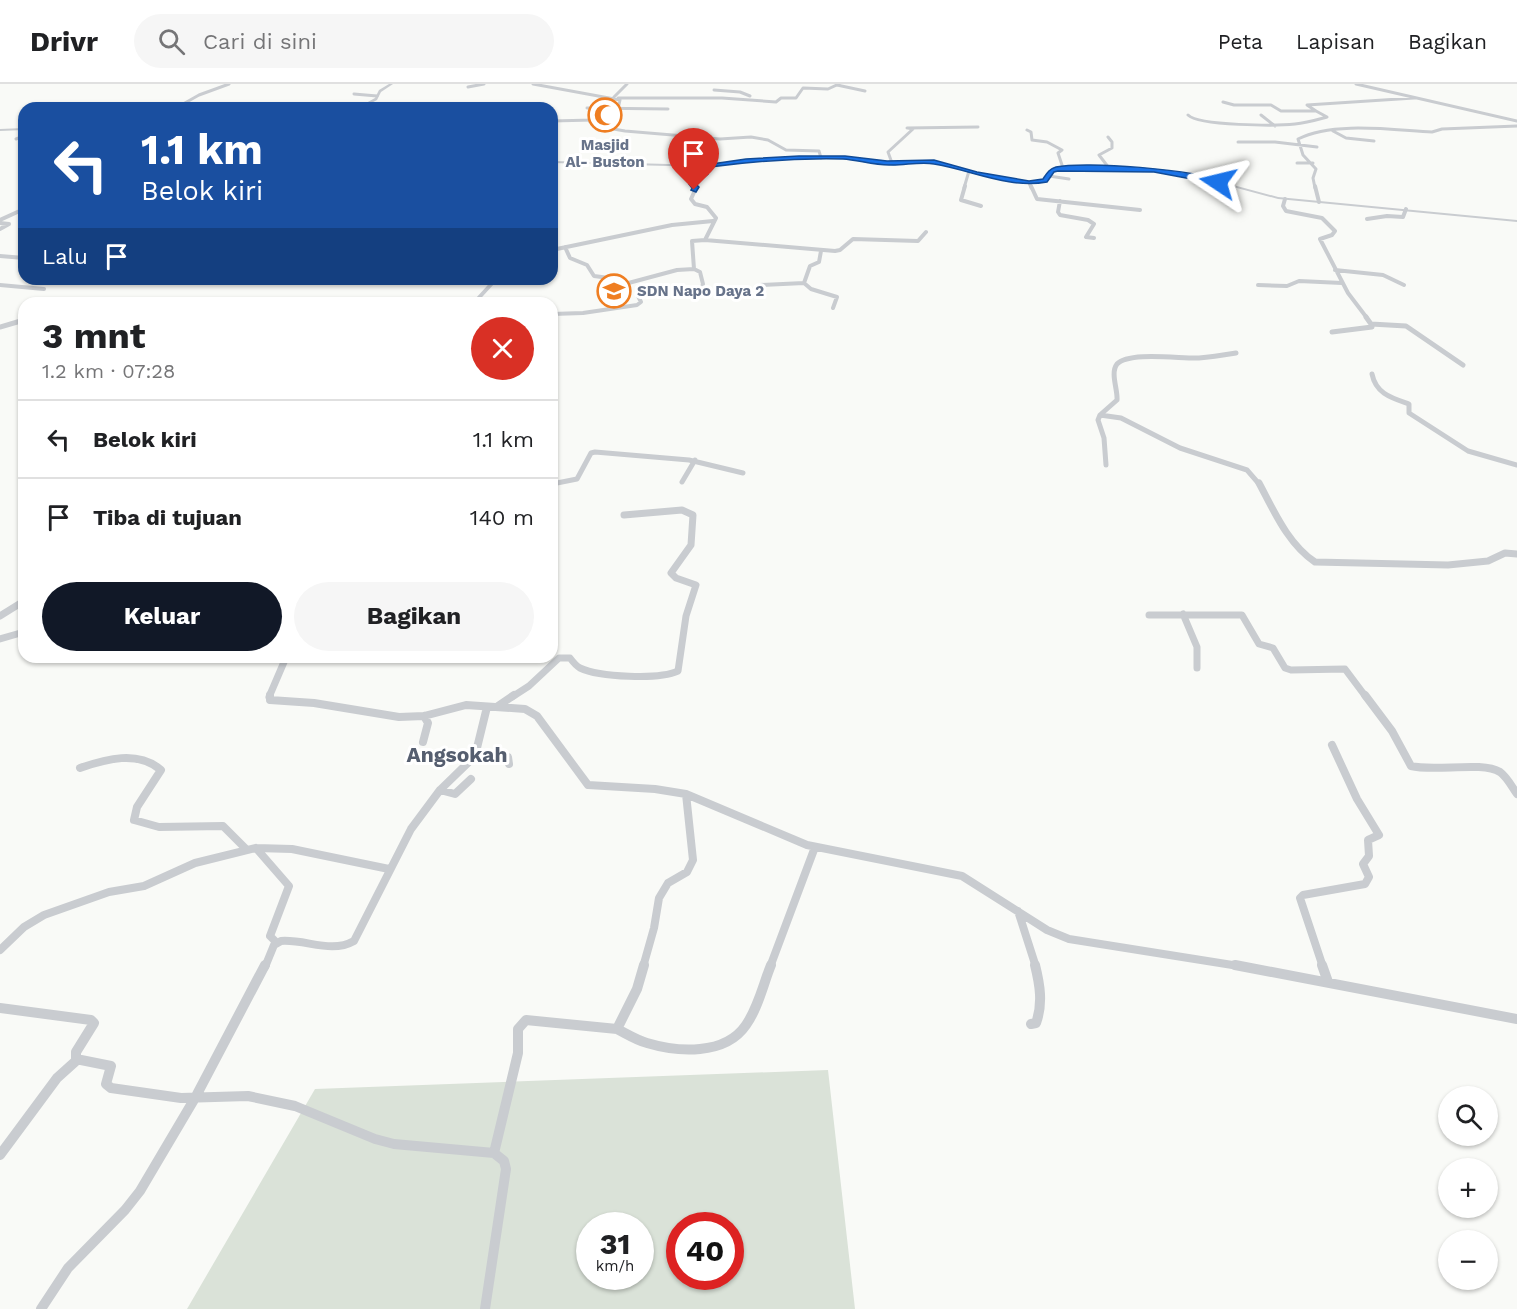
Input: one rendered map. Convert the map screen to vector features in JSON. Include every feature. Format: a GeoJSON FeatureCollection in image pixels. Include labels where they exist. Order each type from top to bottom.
{"type":"FeatureCollection","features":[{"type":"Feature","properties":{"kind":"street"},"geometry":{"type":"LineString","coordinates":[[190,102],[199,95],[229,84]]}},
{"type":"Feature","properties":{"kind":"street"},"geometry":{"type":"LineString","coordinates":[[368,102],[391,84]]}},
{"type":"Feature","properties":{"kind":"street"},"geometry":{"type":"LineString","coordinates":[[468,87],[484,84]]}},
{"type":"Feature","properties":{"kind":"street"},"geometry":{"type":"LineString","coordinates":[[533,84],[563,91],[616,98],[745,99],[776,102],[782,98],[796,98],[803,88],[825,89],[838,84],[865,91]]}},
{"type":"Feature","properties":{"kind":"street"},"geometry":{"type":"LineString","coordinates":[[616,98],[627,84]]}},
{"type":"Feature","properties":{"kind":"street"},"geometry":{"type":"LineString","coordinates":[[1356,84],[1482,111],[1517,121]]}},
{"type":"Feature","properties":{"kind":"street"},"geometry":{"type":"LineString","coordinates":[[714,90],[740,92],[750,96]]}},
{"type":"Feature","properties":{"kind":"street"},"geometry":{"type":"LineString","coordinates":[[354,94],[377,96]]}},
{"type":"Feature","properties":{"kind":"street"},"geometry":{"type":"LineString","coordinates":[[745,99],[756,95]]}},
{"type":"Feature","properties":{"kind":"street"},"geometry":{"type":"LineString","coordinates":[[558,121],[589,121],[611,117],[618,110],[620,100],[616,98]]}},
{"type":"Feature","properties":{"kind":"street"},"geometry":{"type":"LineString","coordinates":[[1188,115],[1192,119],[1275,126],[1299,124],[1327,117],[1309,107],[1327,106],[1322,104],[1414,98]]}},
{"type":"Feature","properties":{"kind":"street"},"geometry":{"type":"LineString","coordinates":[[1223,102],[1234,105],[1271,105],[1299,124]]}},
{"type":"Feature","properties":{"kind":"street"},"geometry":{"type":"LineString","coordinates":[[587,108],[668,109]]}},
{"type":"Feature","properties":{"kind":"street"},"geometry":{"type":"LineString","coordinates":[[1281,111],[1316,111]]}},
{"type":"Feature","properties":{"kind":"street"},"geometry":{"type":"LineString","coordinates":[[1262,116],[1275,126]]}},
{"type":"Feature","properties":{"kind":"street"},"geometry":{"type":"LineString","coordinates":[[589,121],[596,126],[626,131],[720,139],[751,137],[768,140],[786,150],[819,150],[821,158]]}},
{"type":"Feature","properties":{"kind":"street"},"geometry":{"type":"LineString","coordinates":[[1319,202],[1313,178],[1316,169],[1303,155],[1299,137],[1332,131],[1432,132],[1442,129],[1517,126]]}},
{"type":"Feature","properties":{"kind":"street"},"geometry":{"type":"LineString","coordinates":[[892,163],[888,152],[913,129],[905,128],[978,127]]}},
{"type":"Feature","properties":{"kind":"street"},"geometry":{"type":"LineString","coordinates":[[0,130],[18,129]]}},
{"type":"Feature","properties":{"kind":"street"},"geometry":{"type":"LineString","coordinates":[[1027,130],[1031,132],[1032,140],[1047,142],[1062,150],[1058,153],[1063,168]]}},
{"type":"Feature","properties":{"kind":"street"},"geometry":{"type":"LineString","coordinates":[[1332,131],[1346,138],[1374,141]]}},
{"type":"Feature","properties":{"kind":"street"},"geometry":{"type":"LineString","coordinates":[[1108,137],[1112,142],[1112,148],[1099,155],[1109,168]]}},
{"type":"Feature","properties":{"kind":"street"},"geometry":{"type":"LineString","coordinates":[[1238,142],[1252,141],[1317,147]]}},
{"type":"Feature","properties":{"kind":"street"},"geometry":{"type":"LineString","coordinates":[[558,162],[707,166],[746,160],[845,158],[892,163],[934,162],[1029,183],[1045,180],[1053,170],[1063,168],[1109,168],[1173,173],[1225,183],[1282,198],[1517,221]]}},
{"type":"Feature","properties":{"kind":"street"},"geometry":{"type":"LineString","coordinates":[[1297,163],[1313,164]]}},
{"type":"Feature","properties":{"kind":"street"},"geometry":{"type":"LineString","coordinates":[[705,240],[716,218],[710,214],[707,207],[696,204],[691,198],[696,188],[692,184],[705,172],[707,166]]}},
{"type":"Feature","properties":{"kind":"street"},"geometry":{"type":"LineString","coordinates":[[969,171],[961,200],[981,206]]}},
{"type":"Feature","properties":{"kind":"street"},"geometry":{"type":"LineString","coordinates":[[1049,176],[1069,179]]}},
{"type":"Feature","properties":{"kind":"street"},"geometry":{"type":"LineString","coordinates":[[1029,183],[1037,199],[1140,210]]}},
{"type":"Feature","properties":{"kind":"street"},"geometry":{"type":"LineString","coordinates":[[1282,198],[1286,211],[1322,218],[1335,231],[1334,234],[1320,239],[1342,283],[1371,324]]}},
{"type":"Feature","properties":{"kind":"street"},"geometry":{"type":"LineString","coordinates":[[1060,201],[1060,215],[1088,220],[1094,224],[1086,237],[1094,238]]}},
{"type":"Feature","properties":{"kind":"street"},"geometry":{"type":"LineString","coordinates":[[1368,219],[1387,216],[1403,217],[1406,209]]}},
{"type":"Feature","properties":{"kind":"street"},"geometry":{"type":"LineString","coordinates":[[0,221],[18,212]]}},
{"type":"Feature","properties":{"kind":"street"},"geometry":{"type":"LineString","coordinates":[[558,249],[672,225],[713,220]]}},
{"type":"Feature","properties":{"kind":"street"},"geometry":{"type":"LineString","coordinates":[[0,221],[9,224],[0,229]]}},
{"type":"Feature","properties":{"kind":"street"},"geometry":{"type":"LineString","coordinates":[[694,269],[692,241],[753,243],[838,251],[853,238],[918,241],[926,232]]}},
{"type":"Feature","properties":{"kind":"street"},"geometry":{"type":"LineString","coordinates":[[565,247],[570,258],[587,265],[594,276],[609,278]]}},
{"type":"Feature","properties":{"kind":"street"},"geometry":{"type":"LineString","coordinates":[[804,283],[810,266],[819,262],[821,251]]}},
{"type":"Feature","properties":{"kind":"street"},"geometry":{"type":"LineString","coordinates":[[0,256],[18,258]]}},
{"type":"Feature","properties":{"kind":"street"},"geometry":{"type":"LineString","coordinates":[[621,285],[677,270],[694,269],[700,272],[703,284],[700,293]]}},
{"type":"Feature","properties":{"kind":"street"},"geometry":{"type":"LineString","coordinates":[[1335,270],[1383,275],[1395,283],[1404,285]]}},
{"type":"Feature","properties":{"kind":"street"},"geometry":{"type":"LineString","coordinates":[[1258,285],[1287,286],[1299,281],[1342,283]]}},
{"type":"Feature","properties":{"kind":"street"},"geometry":{"type":"LineString","coordinates":[[760,285],[804,283],[812,289],[837,297],[833,308]]}},
{"type":"Feature","properties":{"kind":"street"},"geometry":{"type":"LineString","coordinates":[[0,285],[44,288]]}},
{"type":"Feature","properties":{"kind":"street"},"geometry":{"type":"LineString","coordinates":[[480,297],[490,285]]}},
{"type":"Feature","properties":{"kind":"street"},"geometry":{"type":"LineString","coordinates":[[558,314],[583,313],[637,305],[641,302],[638,296]]}},
{"type":"Feature","properties":{"kind":"street"},"geometry":{"type":"LineString","coordinates":[[0,327],[18,322]]}},
{"type":"Feature","properties":{"kind":"street"},"geometry":{"type":"LineString","coordinates":[[1332,332],[1372,327],[1371,324]]}},
{"type":"Feature","properties":{"kind":"street"},"geometry":{"type":"LineString","coordinates":[[1371,324],[1406,326],[1463,365]]}},
{"type":"Feature","properties":{"kind":"street"},"geometry":{"type":"LineString","coordinates":[[1106,465],[1104,438],[1098,420],[1100,415],[1117,400],[1114,373],[1117,363],[1122,360],[1200,358],[1236,353]]}},
{"type":"Feature","properties":{"kind":"street"},"geometry":{"type":"LineString","coordinates":[[1372,374],[1374,382],[1386,396],[1408,403],[1410,413],[1455,444],[1467,451],[1517,465]]}},
{"type":"Feature","properties":{"kind":"street"},"geometry":{"type":"LineString","coordinates":[[1100,415],[1121,418],[1180,448],[1247,470],[1255,477],[1293,539],[1313,561],[1448,565],[1488,561],[1504,554],[1517,554]]}},
{"type":"Feature","properties":{"kind":"street"},"geometry":{"type":"LineString","coordinates":[[558,483],[577,479],[592,453],[695,460],[742,473]]}},
{"type":"Feature","properties":{"kind":"street"},"geometry":{"type":"LineString","coordinates":[[682,482],[695,460]]}},
{"type":"Feature","properties":{"kind":"street"},"geometry":{"type":"LineString","coordinates":[[558,659],[570,658],[581,668],[629,675],[670,675],[678,671],[686,616],[696,585],[692,581],[674,577],[671,573],[691,545],[693,515],[682,510],[624,515]]}},
{"type":"Feature","properties":{"kind":"street"},"geometry":{"type":"LineString","coordinates":[[0,616],[18,605]]}},
{"type":"Feature","properties":{"kind":"street"},"geometry":{"type":"LineString","coordinates":[[1183,614],[1197,647],[1197,668]]}},
{"type":"Feature","properties":{"kind":"street"},"geometry":{"type":"LineString","coordinates":[[1149,615],[1242,615],[1259,644],[1273,648],[1288,670],[1345,669],[1392,731],[1411,766],[1436,769],[1495,769],[1504,776],[1517,794]]}},
{"type":"Feature","properties":{"kind":"street"},"geometry":{"type":"LineString","coordinates":[[0,639],[18,634]]}},
{"type":"Feature","properties":{"kind":"street"},"geometry":{"type":"LineString","coordinates":[[284,663],[270,700],[360,710],[389,717],[424,716],[456,706],[525,709],[537,716],[588,785],[655,789],[686,794],[815,847],[962,876],[1058,936],[1075,941],[1286,973],[1517,1019]]}},
{"type":"Feature","properties":{"kind":"street"},"geometry":{"type":"LineString","coordinates":[[498,707],[529,686],[554,663]]}},
{"type":"Feature","properties":{"kind":"street"},"geometry":{"type":"LineString","coordinates":[[276,942],[339,947],[351,944],[358,935],[389,868],[411,829],[440,790],[470,763],[477,752],[486,707]]}},
{"type":"Feature","properties":{"kind":"street"},"geometry":{"type":"LineString","coordinates":[[509,711],[525,709]]}},
{"type":"Feature","properties":{"kind":"street"},"geometry":{"type":"LineString","coordinates":[[423,742],[428,723],[424,716]]}},
{"type":"Feature","properties":{"kind":"street"},"geometry":{"type":"LineString","coordinates":[[1328,982],[1300,898],[1303,895],[1365,884],[1369,877],[1363,864],[1369,856],[1368,840],[1379,835],[1357,799],[1332,745]]}},
{"type":"Feature","properties":{"kind":"street"},"geometry":{"type":"LineString","coordinates":[[477,752],[508,757],[509,764]]}},
{"type":"Feature","properties":{"kind":"street"},"geometry":{"type":"LineString","coordinates":[[80,768],[109,758],[134,759],[156,764],[160,770],[158,780],[137,806],[134,820],[159,827],[223,826],[251,849],[290,886],[270,936],[276,942]]}},
{"type":"Feature","properties":{"kind":"street"},"geometry":{"type":"LineString","coordinates":[[440,790],[455,794],[471,779]]}},
{"type":"Feature","properties":{"kind":"street"},"geometry":{"type":"LineString","coordinates":[[616,1029],[637,989],[654,928],[659,898],[668,883],[687,872],[693,860],[686,794]]}},
{"type":"Feature","properties":{"kind":"street"},"geometry":{"type":"LineString","coordinates":[[494,1153],[516,1064],[518,1029],[526,1020],[616,1029],[649,1044],[668,1047],[698,1048],[718,1045],[733,1039],[744,1028],[755,1006],[815,847]]}},
{"type":"Feature","properties":{"kind":"street"},"geometry":{"type":"LineString","coordinates":[[0,950],[24,927],[44,915],[109,892],[144,886],[201,861],[251,849],[292,849],[389,868]]}},
{"type":"Feature","properties":{"kind":"street"},"geometry":{"type":"LineString","coordinates":[[1017,910],[1033,951],[1039,984],[1039,1018],[1036,1023],[1030,1024]]}},
{"type":"Feature","properties":{"kind":"street"},"geometry":{"type":"LineString","coordinates":[[41,1309],[68,1268],[125,1210],[140,1191],[195,1098],[260,977],[276,942]]}},
{"type":"Feature","properties":{"kind":"street"},"geometry":{"type":"LineString","coordinates":[[0,1008],[91,1020],[94,1023],[76,1052],[77,1060]]}},
{"type":"Feature","properties":{"kind":"street"},"geometry":{"type":"LineString","coordinates":[[77,1060],[111,1066],[106,1084],[111,1088],[168,1097],[248,1096],[295,1106],[350,1130],[394,1144],[494,1153],[504,1161],[506,1169],[485,1309]]}},
{"type":"Feature","properties":{"kind":"street"},"geometry":{"type":"LineString","coordinates":[[0,1155],[57,1078],[77,1060]]}},
{"type":"Feature","properties":{"kind":"shaded area"},"geometry":{"type":"Polygon","coordinates":[[[828,1070],[855,1309],[187,1309],[315,1089],[828,1070]]]}},
{"type":"Feature","properties":{"kind":"place","name":"Masjid Al- Buston"},"geometry":{"type":"Point","coordinates":[605,115]}},
{"type":"Feature","properties":{"kind":"place","name":"SDN Napo Daya 2"},"geometry":{"type":"Point","coordinates":[614,291]}},
{"type":"Feature","properties":{"kind":"district","name":"Angsokah"},"geometry":{"type":"Point","coordinates":[457,754]}},
{"type":"Feature","properties":{"kind":"route"},"geometry":{"type":"LineString","coordinates":[[694,190],[696,187],[692,184],[705,172],[707,166],[746,160],[799,158],[845,158],[887,163],[934,162],[977,174],[1029,183],[1045,180],[1052,171],[1058,169],[1098,168],[1154,170],[1218,182]]}}]}
